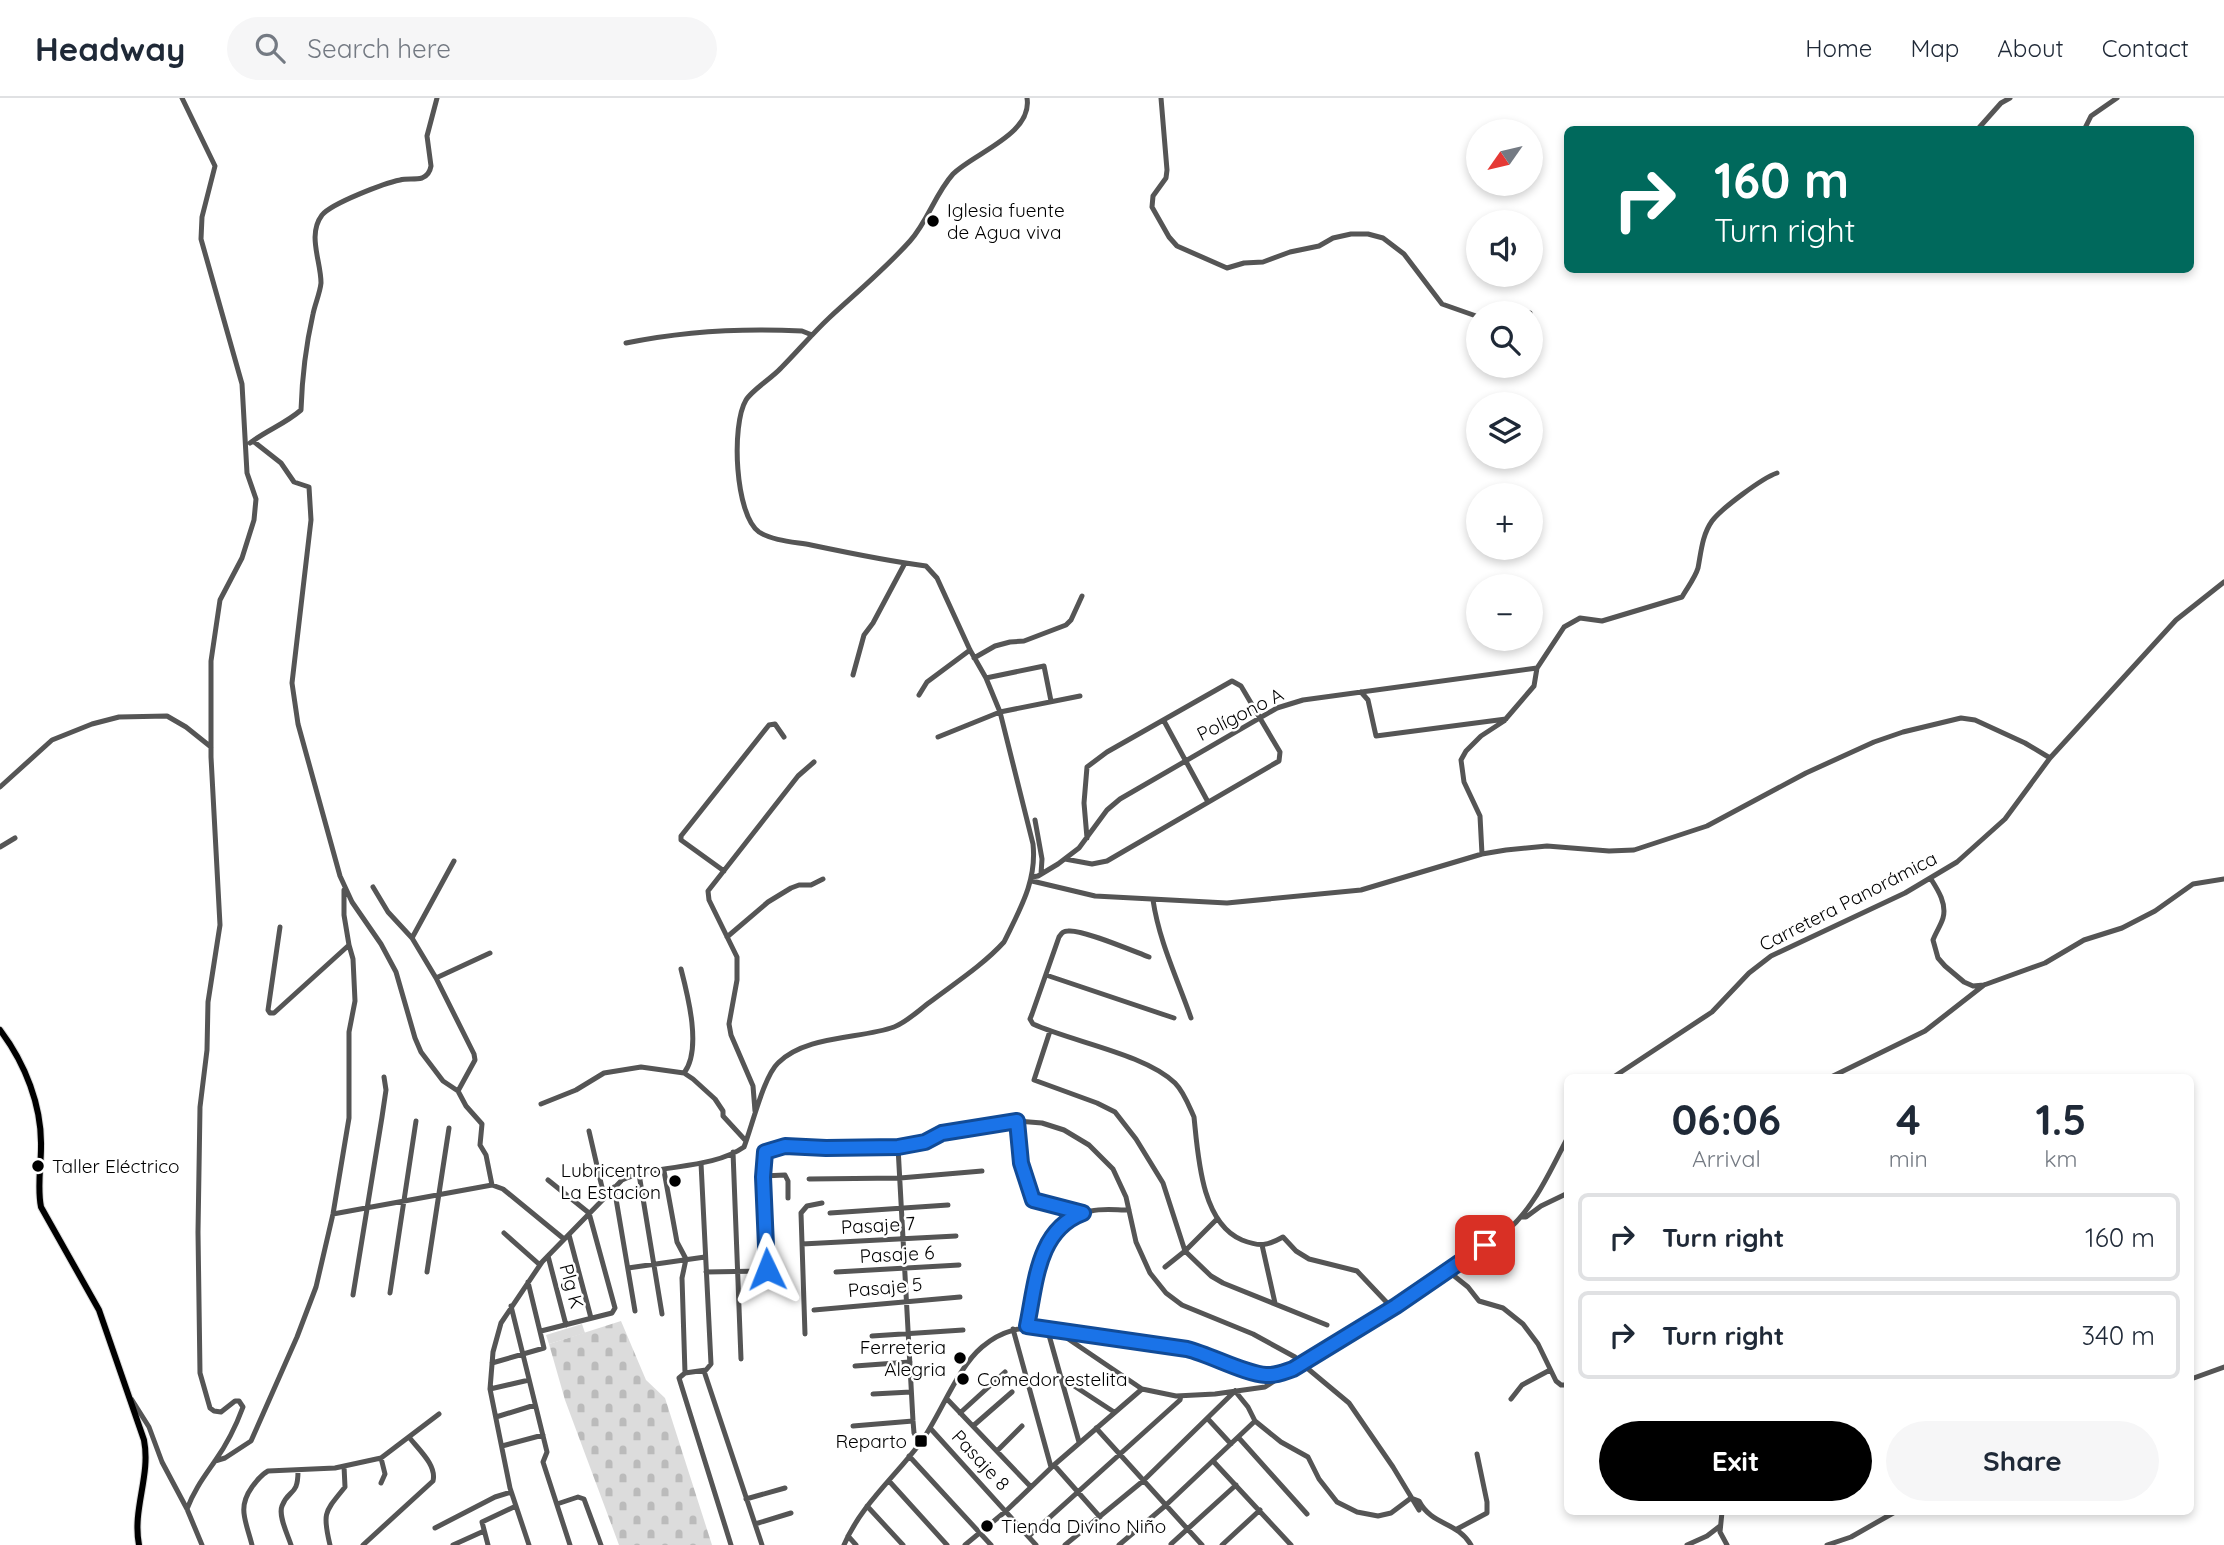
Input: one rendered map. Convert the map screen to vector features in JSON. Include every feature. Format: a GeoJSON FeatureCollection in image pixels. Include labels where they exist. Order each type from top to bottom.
{"type":"FeatureCollection","features":[{"type":"Feature","properties":{"kind":"main road"},"geometry":{"type":"LineString","coordinates":[[0,1030],[20,1062],[36,1105],[41,1143],[41,1207],[94,1299],[144,1440],[147,1461],[137,1519],[139,1545]]}},
{"type":"Feature","properties":{"kind":"street"},"geometry":{"type":"LineString","coordinates":[[182,98],[215,166],[202,217],[201,239],[242,384],[247,474],[256,499],[254,520],[242,558],[220,600],[211,661],[211,747],[220,925],[208,1002],[207,1050],[200,1107],[200,1373],[214,1411],[221,1412],[234,1401],[239,1401],[243,1407],[215,1461],[192,1494],[187,1509]]}},
{"type":"Feature","properties":{"kind":"street"},"geometry":{"type":"LineString","coordinates":[[245,447],[301,410],[312,315],[321,285],[315,248],[317,226],[322,215],[329,208],[393,182],[425,176],[431,166],[426,136],[437,98]]}},
{"type":"Feature","properties":{"kind":"street"},"geometry":{"type":"LineString","coordinates":[[1161,98],[1167,170],[1166,178],[1153,196],[1152,207],[1177,246],[1227,268],[1244,263],[1264,262],[1290,252],[1319,246],[1342,236],[1368,234],[1383,238],[1405,254],[1443,304],[1466,312]]}},
{"type":"Feature","properties":{"kind":"street"},"geometry":{"type":"LineString","coordinates":[[1981,126],[2001,103],[2010,98]]}},
{"type":"Feature","properties":{"kind":"street"},"geometry":{"type":"LineString","coordinates":[[2086,126],[2091,116],[2117,98]]}},
{"type":"Feature","properties":{"kind":"street"},"geometry":{"type":"LineString","coordinates":[[529,1545],[511,1492],[490,1389],[492,1363],[501,1323],[540,1265],[622,1180],[639,1174],[701,1163],[744,1147],[771,1073],[783,1058],[837,1037],[885,1029],[902,1023],[981,964],[1004,942],[1028,893],[1032,879],[1033,844],[999,712],[986,678],[933,573],[926,566],[762,534],[747,517],[738,451],[740,419],[744,404],[752,392],[773,376],[811,335],[910,241],[952,176],[1017,127],[1027,110],[1029,99]]}},
{"type":"Feature","properties":{"kind":"street"},"geometry":{"type":"LineString","coordinates":[[626,343],[661,336],[721,331],[802,331],[811,335]]}},
{"type":"Feature","properties":{"kind":"street"},"geometry":{"type":"LineString","coordinates":[[253,441],[281,464],[294,482],[309,487],[311,494],[309,547],[292,683],[298,724],[344,887],[396,972],[421,1052],[443,1081],[458,1091],[466,1106],[482,1124],[480,1145],[486,1155],[492,1185]]}},
{"type":"Feature","properties":{"kind":"street"},"geometry":{"type":"LineString","coordinates":[[1482,854],[1480,816],[1464,782],[1461,760],[1466,751],[1506,719],[1534,686],[1537,668],[1564,627],[1580,618],[1602,621],[1682,597],[1697,571],[1700,548],[1712,521],[1750,488],[1777,473]]}},
{"type":"Feature","properties":{"kind":"street"},"geometry":{"type":"LineString","coordinates":[[853,676],[864,635],[905,563]]}},
{"type":"Feature","properties":{"kind":"street","name":"Carretera Panorámica"},"geometry":{"type":"LineString","coordinates":[[1618,1074],[1712,1012],[1749,973],[1771,956],[1931,879],[1957,862],[2005,819],[2050,758],[2176,620],[2224,582]]}},
{"type":"Feature","properties":{"kind":"street"},"geometry":{"type":"LineString","coordinates":[[974,658],[995,646],[1024,641],[1066,625],[1083,596]]}},
{"type":"Feature","properties":{"kind":"street"},"geometry":{"type":"LineString","coordinates":[[919,695],[927,682],[970,650]]}},
{"type":"Feature","properties":{"kind":"street"},"geometry":{"type":"LineString","coordinates":[[986,678],[1044,666],[1051,701]]}},
{"type":"Feature","properties":{"kind":"street","name":"Polígono A"},"geometry":{"type":"LineString","coordinates":[[1032,879],[1079,848],[1107,810],[1120,799],[1277,708],[1303,700],[1537,668]]}},
{"type":"Feature","properties":{"kind":"street"},"geometry":{"type":"LineString","coordinates":[[1065,859],[1092,864],[1107,861],[1279,761],[1280,752],[1241,686],[1232,681],[1107,752],[1087,767],[1084,803],[1087,838]]}},
{"type":"Feature","properties":{"kind":"street"},"geometry":{"type":"LineString","coordinates":[[1361,692],[1368,700],[1376,736],[1506,719]]}},
{"type":"Feature","properties":{"kind":"street"},"geometry":{"type":"LineString","coordinates":[[938,737],[999,712],[1080,696]]}},
{"type":"Feature","properties":{"kind":"street"},"geometry":{"type":"LineString","coordinates":[[0,787],[52,740],[92,724],[119,717],[167,716],[211,747]]}},
{"type":"Feature","properties":{"kind":"street"},"geometry":{"type":"LineString","coordinates":[[1032,879],[1095,896],[1227,903],[1361,890],[1482,854],[1547,846],[1609,851],[1634,850],[1707,826],[1807,773],[1874,742],[1961,718],[1975,720],[2050,758]]}},
{"type":"Feature","properties":{"kind":"street"},"geometry":{"type":"LineString","coordinates":[[1164,721],[1208,802]]}},
{"type":"Feature","properties":{"kind":"street"},"geometry":{"type":"LineString","coordinates":[[724,871],[681,840],[681,836],[769,725],[775,724],[784,737]]}},
{"type":"Feature","properties":{"kind":"street"},"geometry":{"type":"LineString","coordinates":[[755,1115],[753,1086],[731,1035],[729,1024],[737,957],[708,891],[798,776],[814,762]]}},
{"type":"Feature","properties":{"kind":"street"},"geometry":{"type":"LineString","coordinates":[[1035,820],[1042,859],[1041,874]]}},
{"type":"Feature","properties":{"kind":"street"},"geometry":{"type":"LineString","coordinates":[[0,847],[15,838]]}},
{"type":"Feature","properties":{"kind":"street"},"geometry":{"type":"LineString","coordinates":[[412,938],[454,860]]}},
{"type":"Feature","properties":{"kind":"street"},"geometry":{"type":"LineString","coordinates":[[727,937],[768,902],[791,888],[799,885],[811,886],[823,879]]}},
{"type":"Feature","properties":{"kind":"street"},"geometry":{"type":"LineString","coordinates":[[1931,879],[1944,907],[1942,921],[1933,940],[1938,957],[1964,982],[1973,986],[1984,985],[2045,963],[2084,940],[2122,928],[2155,911],[2193,884],[2224,879]]}},
{"type":"Feature","properties":{"kind":"street"},"geometry":{"type":"LineString","coordinates":[[215,1461],[225,1458],[251,1441],[316,1287],[333,1214],[349,1118],[349,1032],[355,1001],[353,959],[344,915],[344,887]]}},
{"type":"Feature","properties":{"kind":"street"},"geometry":{"type":"LineString","coordinates":[[373,887],[388,912],[412,938],[436,978],[474,1054],[475,1060],[458,1091]]}},
{"type":"Feature","properties":{"kind":"street"},"geometry":{"type":"LineString","coordinates":[[1153,900],[1166,954],[1191,1018]]}},
{"type":"Feature","properties":{"kind":"street"},"geometry":{"type":"LineString","coordinates":[[280,927],[268,1010],[270,1013],[274,1013],[349,944]]}},
{"type":"Feature","properties":{"kind":"street"},"geometry":{"type":"LineString","coordinates":[[1149,957],[1086,934],[1064,931],[1059,936],[1030,1019],[1033,1024],[1050,1031],[1137,1060],[1159,1070],[1177,1084],[1194,1117],[1203,1182],[1217,1219],[1236,1237],[1262,1245],[1269,1245],[1283,1237],[1308,1259],[1357,1271],[1392,1308]]}},
{"type":"Feature","properties":{"kind":"street"},"geometry":{"type":"LineString","coordinates":[[436,978],[490,953]]}},
{"type":"Feature","properties":{"kind":"street"},"geometry":{"type":"LineString","coordinates":[[681,969],[689,1000],[692,1056],[684,1073]]}},
{"type":"Feature","properties":{"kind":"street"},"geometry":{"type":"LineString","coordinates":[[1046,975],[1174,1018]]}},
{"type":"Feature","properties":{"kind":"street"},"geometry":{"type":"LineString","coordinates":[[1837,1074],[1925,1031],[1984,985]]}},
{"type":"Feature","properties":{"kind":"street"},"geometry":{"type":"LineString","coordinates":[[1050,1031],[1034,1080],[1115,1112],[1136,1139],[1163,1183],[1185,1251],[1211,1276],[1223,1283],[1327,1325]]}},
{"type":"Feature","properties":{"kind":"street"},"geometry":{"type":"LineString","coordinates":[[541,1104],[576,1090],[604,1073],[641,1067],[684,1073],[715,1099],[723,1111],[723,1116],[746,1141]]}},
{"type":"Feature","properties":{"kind":"street"},"geometry":{"type":"LineString","coordinates":[[353,1295],[386,1090],[384,1077]]}},
{"type":"Feature","properties":{"kind":"street"},"geometry":{"type":"LineString","coordinates":[[390,1293],[416,1121]]}},
{"type":"Feature","properties":{"kind":"street"},"geometry":{"type":"LineString","coordinates":[[1017,1121],[1021,1163],[1033,1200],[1083,1213]]}},
{"type":"Feature","properties":{"kind":"street"},"geometry":{"type":"LineString","coordinates":[[706,1272],[765,1271],[768,1266],[763,1177],[765,1152],[768,1150],[785,1146],[898,1147],[925,1142],[942,1133],[1017,1121],[1042,1123],[1064,1130],[1089,1144],[1113,1169],[1126,1197],[1136,1242],[1150,1273],[1166,1293],[1182,1305],[1253,1334],[1295,1357]]}},
{"type":"Feature","properties":{"kind":"street"},"geometry":{"type":"LineString","coordinates":[[427,1272],[449,1128]]}},
{"type":"Feature","properties":{"kind":"street"},"geometry":{"type":"LineString","coordinates":[[589,1131],[604,1196]]}},
{"type":"Feature","properties":{"kind":"street"},"geometry":{"type":"LineString","coordinates":[[1055,1330],[1142,1389],[1181,1396],[1265,1387],[1392,1308],[1508,1230],[1541,1189],[1564,1145]]}},
{"type":"Feature","properties":{"kind":"street"},"geometry":{"type":"LineString","coordinates":[[898,1147],[913,1422],[914,1433],[920,1443]]}},
{"type":"Feature","properties":{"kind":"street"},"geometry":{"type":"LineString","coordinates":[[733,1152],[741,1359]]}},
{"type":"Feature","properties":{"kind":"street"},"geometry":{"type":"LineString","coordinates":[[701,1163],[710,1364],[709,1369],[704,1371],[685,1373],[679,1377],[679,1381],[731,1545]]}},
{"type":"Feature","properties":{"kind":"street"},"geometry":{"type":"LineString","coordinates":[[664,1171],[677,1242],[686,1259],[682,1278],[685,1373]]}},
{"type":"Feature","properties":{"kind":"street"},"geometry":{"type":"LineString","coordinates":[[810,1179],[900,1178],[982,1171]]}},
{"type":"Feature","properties":{"kind":"street"},"geometry":{"type":"LineString","coordinates":[[639,1174],[662,1314]]}},
{"type":"Feature","properties":{"kind":"street"},"geometry":{"type":"LineString","coordinates":[[763,1177],[785,1175],[788,1181],[788,1198]]}},
{"type":"Feature","properties":{"kind":"street"},"geometry":{"type":"LineString","coordinates":[[541,1331],[612,1312],[615,1308],[589,1213],[548,1180]]}},
{"type":"Feature","properties":{"kind":"street"},"geometry":{"type":"LineString","coordinates":[[333,1214],[492,1185],[503,1189],[567,1237],[591,1318]]}},
{"type":"Feature","properties":{"kind":"street"},"geometry":{"type":"LineString","coordinates":[[614,1186],[635,1311]]}},
{"type":"Feature","properties":{"kind":"street"},"geometry":{"type":"LineString","coordinates":[[1521,1217],[1564,1195]]}},
{"type":"Feature","properties":{"kind":"street"},"geometry":{"type":"LineString","coordinates":[[805,1334],[801,1213],[807,1206],[822,1203]]}},
{"type":"Feature","properties":{"kind":"street"},"geometry":{"type":"LineString","coordinates":[[830,1213],[948,1205]]}},
{"type":"Feature","properties":{"kind":"street"},"geometry":{"type":"LineString","coordinates":[[1027,1326],[1046,1244],[1056,1229],[1070,1218],[1094,1210],[1129,1210]]}},
{"type":"Feature","properties":{"kind":"street"},"geometry":{"type":"LineString","coordinates":[[1165,1267],[1217,1219]]}},
{"type":"Feature","properties":{"kind":"street"},"geometry":{"type":"LineString","coordinates":[[504,1233],[540,1265]]}},
{"type":"Feature","properties":{"kind":"street","name":"Pasaje 7"},"geometry":{"type":"LineString","coordinates":[[802,1244],[956,1237]]}},
{"type":"Feature","properties":{"kind":"street"},"geometry":{"type":"LineString","coordinates":[[1262,1245],[1275,1303]]}},
{"type":"Feature","properties":{"kind":"street","name":"Plg K"},"geometry":{"type":"LineString","coordinates":[[548,1256],[566,1325]]}},
{"type":"Feature","properties":{"kind":"street"},"geometry":{"type":"LineString","coordinates":[[628,1268],[705,1257]]}},
{"type":"Feature","properties":{"kind":"street","name":"Pasaje 6"},"geometry":{"type":"LineString","coordinates":[[836,1272],[959,1265]]}},
{"type":"Feature","properties":{"kind":"street"},"geometry":{"type":"LineString","coordinates":[[1448,1271],[1468,1287],[1479,1301],[1503,1308],[1523,1324],[1538,1344],[1556,1381],[1564,1385]]}},
{"type":"Feature","properties":{"kind":"street"},"geometry":{"type":"LineString","coordinates":[[492,1363],[544,1348],[528,1282]]}},
{"type":"Feature","properties":{"kind":"street","name":"Pasaje 5"},"geometry":{"type":"LineString","coordinates":[[814,1310],[960,1297]]}},
{"type":"Feature","properties":{"kind":"street"},"geometry":{"type":"LineString","coordinates":[[511,1307],[547,1452],[543,1462],[570,1545]]}},
{"type":"Feature","properties":{"kind":"street"},"geometry":{"type":"LineString","coordinates":[[844,1545],[867,1506],[920,1443],[977,1352],[993,1339],[1013,1329],[1027,1326],[1047,1328],[1187,1349],[1262,1375],[1276,1375],[1293,1369]]}},
{"type":"Feature","properties":{"kind":"street"},"geometry":{"type":"LineString","coordinates":[[1047,1328],[1079,1442]]}},
{"type":"Feature","properties":{"kind":"street"},"geometry":{"type":"LineString","coordinates":[[1013,1329],[1052,1466],[1100,1517]]}},
{"type":"Feature","properties":{"kind":"street"},"geometry":{"type":"LineString","coordinates":[[872,1336],[963,1330]]}},
{"type":"Feature","properties":{"kind":"street"},"geometry":{"type":"LineString","coordinates":[[855,1366],[910,1363]]}},
{"type":"Feature","properties":{"kind":"street"},"geometry":{"type":"LineString","coordinates":[[2194,1379],[2224,1367]]}},
{"type":"Feature","properties":{"kind":"street"},"geometry":{"type":"LineString","coordinates":[[1307,1368],[1349,1403],[1419,1510]]}},
{"type":"Feature","properties":{"kind":"street"},"geometry":{"type":"LineString","coordinates":[[1511,1399],[1522,1385],[1550,1370]]}},
{"type":"Feature","properties":{"kind":"street"},"geometry":{"type":"LineString","coordinates":[[704,1371],[762,1545]]}},
{"type":"Feature","properties":{"kind":"street"},"geometry":{"type":"LineString","coordinates":[[960,1413],[1006,1371]]}},
{"type":"Feature","properties":{"kind":"street"},"geometry":{"type":"LineString","coordinates":[[1062,1378],[1114,1412]]}},
{"type":"Feature","properties":{"kind":"street"},"geometry":{"type":"LineString","coordinates":[[490,1389],[529,1380]]}},
{"type":"Feature","properties":{"kind":"street"},"geometry":{"type":"LineString","coordinates":[[965,1545],[1142,1389]]}},
{"type":"Feature","properties":{"kind":"street"},"geometry":{"type":"LineString","coordinates":[[1065,1545],[1143,1481],[1235,1391]]}},
{"type":"Feature","properties":{"kind":"street"},"geometry":{"type":"LineString","coordinates":[[1235,1391],[1255,1421],[1281,1441],[1305,1454],[1318,1479],[1337,1502],[1357,1512],[1378,1516],[1391,1513],[1411,1498]]}},
{"type":"Feature","properties":{"kind":"street"},"geometry":{"type":"LineString","coordinates":[[873,1394],[911,1392]]}},
{"type":"Feature","properties":{"kind":"street"},"geometry":{"type":"LineString","coordinates":[[973,1426],[1012,1392]]}},
{"type":"Feature","properties":{"kind":"street"},"geometry":{"type":"LineString","coordinates":[[1029,1536],[1180,1401],[1181,1396]]}},
{"type":"Feature","properties":{"kind":"street"},"geometry":{"type":"LineString","coordinates":[[130,1397],[149,1427],[162,1462],[187,1509],[202,1545]]}},
{"type":"Feature","properties":{"kind":"street"},"geometry":{"type":"LineString","coordinates":[[947,1399],[1031,1487]]}},
{"type":"Feature","properties":{"kind":"street"},"geometry":{"type":"LineString","coordinates":[[496,1417],[535,1405]]}},
{"type":"Feature","properties":{"kind":"street"},"geometry":{"type":"LineString","coordinates":[[252,1545],[242,1506],[244,1497],[260,1475],[268,1471],[344,1466],[381,1458],[439,1414]]}},
{"type":"Feature","properties":{"kind":"street"},"geometry":{"type":"LineString","coordinates":[[1208,1419],[1231,1444]]}},
{"type":"Feature","properties":{"kind":"street"},"geometry":{"type":"LineString","coordinates":[[1119,1545],[1165,1506],[1255,1421]]}},
{"type":"Feature","properties":{"kind":"street"},"geometry":{"type":"LineString","coordinates":[[853,1426],[913,1422]]}},
{"type":"Feature","properties":{"kind":"street"},"geometry":{"type":"LineString","coordinates":[[997,1451],[1022,1426]]}},
{"type":"Feature","properties":{"kind":"street","name":"Pasaje 8"},"geometry":{"type":"LineString","coordinates":[[930,1428],[1036,1545]]}},
{"type":"Feature","properties":{"kind":"street"},"geometry":{"type":"LineString","coordinates":[[1096,1428],[1202,1545]]}},
{"type":"Feature","properties":{"kind":"street"},"geometry":{"type":"LineString","coordinates":[[502,1446],[543,1435]]}},
{"type":"Feature","properties":{"kind":"street"},"geometry":{"type":"LineString","coordinates":[[363,1545],[433,1481],[435,1474],[432,1467],[409,1437]]}},
{"type":"Feature","properties":{"kind":"street"},"geometry":{"type":"LineString","coordinates":[[1238,1437],[1307,1514]]}},
{"type":"Feature","properties":{"kind":"street"},"geometry":{"type":"LineString","coordinates":[[1457,1529],[1488,1513],[1477,1454]]}},
{"type":"Feature","properties":{"kind":"street"},"geometry":{"type":"LineString","coordinates":[[909,1456],[991,1545]]}},
{"type":"Feature","properties":{"kind":"street"},"geometry":{"type":"LineString","coordinates":[[381,1458],[385,1474],[381,1483]]}},
{"type":"Feature","properties":{"kind":"street"},"geometry":{"type":"LineString","coordinates":[[1213,1461],[1291,1545]]}},
{"type":"Feature","properties":{"kind":"street"},"geometry":{"type":"LineString","coordinates":[[330,1545],[325,1513],[345,1487],[344,1466]]}},
{"type":"Feature","properties":{"kind":"street"},"geometry":{"type":"LineString","coordinates":[[291,1545],[281,1514],[282,1505],[298,1486],[298,1471]]}},
{"type":"Feature","properties":{"kind":"street"},"geometry":{"type":"LineString","coordinates":[[889,1481],[947,1545]]}},
{"type":"Feature","properties":{"kind":"street"},"geometry":{"type":"LineString","coordinates":[[1171,1544],[1236,1485]]}},
{"type":"Feature","properties":{"kind":"street"},"geometry":{"type":"LineString","coordinates":[[746,1499],[785,1488]]}},
{"type":"Feature","properties":{"kind":"street"},"geometry":{"type":"LineString","coordinates":[[435,1528],[495,1497],[511,1492]]}},
{"type":"Feature","properties":{"kind":"street"},"geometry":{"type":"LineString","coordinates":[[557,1504],[578,1497],[584,1499],[601,1545]]}},
{"type":"Feature","properties":{"kind":"street"},"geometry":{"type":"LineString","coordinates":[[1411,1498],[1419,1501],[1424,1511],[1457,1529],[1471,1545]]}},
{"type":"Feature","properties":{"kind":"street"},"geometry":{"type":"LineString","coordinates":[[488,1545],[482,1522],[516,1506]]}},
{"type":"Feature","properties":{"kind":"street"},"geometry":{"type":"LineString","coordinates":[[867,1506],[903,1545]]}},
{"type":"Feature","properties":{"kind":"street"},"geometry":{"type":"LineString","coordinates":[[1222,1545],[1260,1510]]}},
{"type":"Feature","properties":{"kind":"street"},"geometry":{"type":"LineString","coordinates":[[755,1524],[791,1513]]}},
{"type":"Feature","properties":{"kind":"street"},"geometry":{"type":"LineString","coordinates":[[1722,1515],[1720,1532],[1727,1545]]}},
{"type":"Feature","properties":{"kind":"street"},"geometry":{"type":"LineString","coordinates":[[1827,1545],[1863,1531],[1890,1515]]}},
{"type":"Feature","properties":{"kind":"street"},"geometry":{"type":"LineString","coordinates":[[1687,1545],[1707,1536],[1720,1526]]}},
{"type":"Feature","properties":{"kind":"street"},"geometry":{"type":"LineString","coordinates":[[453,1545],[484,1531]]}},
{"type":"Feature","properties":{"kind":"street"},"geometry":{"type":"LineString","coordinates":[[848,1536],[856,1545]]}},
{"type":"Feature","properties":{"kind":"green space"},"geometry":{"type":"Polygon","coordinates":[[[621,1321],[646,1380],[665,1398],[712,1545],[619,1545],[565,1400],[549,1344],[621,1321]]]}},
{"type":"Feature","properties":{"kind":"green space"},"geometry":{"type":"Polygon","coordinates":[[[582,1324],[585,1333],[549,1344],[546,1335],[582,1324]]]}},
{"type":"Feature","properties":{"kind":"place","name":"Iglesia fuente de Agua viva"},"geometry":{"type":"Point","coordinates":[933,221]}},
{"type":"Feature","properties":{"kind":"place","name":"Taller Eléctrico"},"geometry":{"type":"Point","coordinates":[38,1166]}},
{"type":"Feature","properties":{"kind":"place","name":"Lubricentro La Estacion"},"geometry":{"type":"Point","coordinates":[675,1181]}},
{"type":"Feature","properties":{"kind":"place","name":"Ferreteria Alegria"},"geometry":{"type":"Point","coordinates":[960,1358]}},
{"type":"Feature","properties":{"kind":"place","name":"Comedor estelita"},"geometry":{"type":"Point","coordinates":[963,1379]}},
{"type":"Feature","properties":{"kind":"place","name":"Reparto"},"geometry":{"type":"Point","coordinates":[921,1441]}},
{"type":"Feature","properties":{"kind":"place","name":"Tienda Divino Niño"},"geometry":{"type":"Point","coordinates":[987,1526]}},
{"type":"Feature","properties":{"kind":"route"},"geometry":{"type":"LineString","coordinates":[[767,1269],[763,1177],[765,1152],[768,1150],[785,1146],[898,1147],[925,1142],[942,1133],[1017,1121],[1021,1163],[1033,1200],[1083,1213],[1070,1218],[1056,1229],[1046,1244],[1027,1326],[1152,1342],[1209,1355],[1255,1373],[1276,1375],[1293,1369],[1396,1306],[1485,1245]]}}]}
